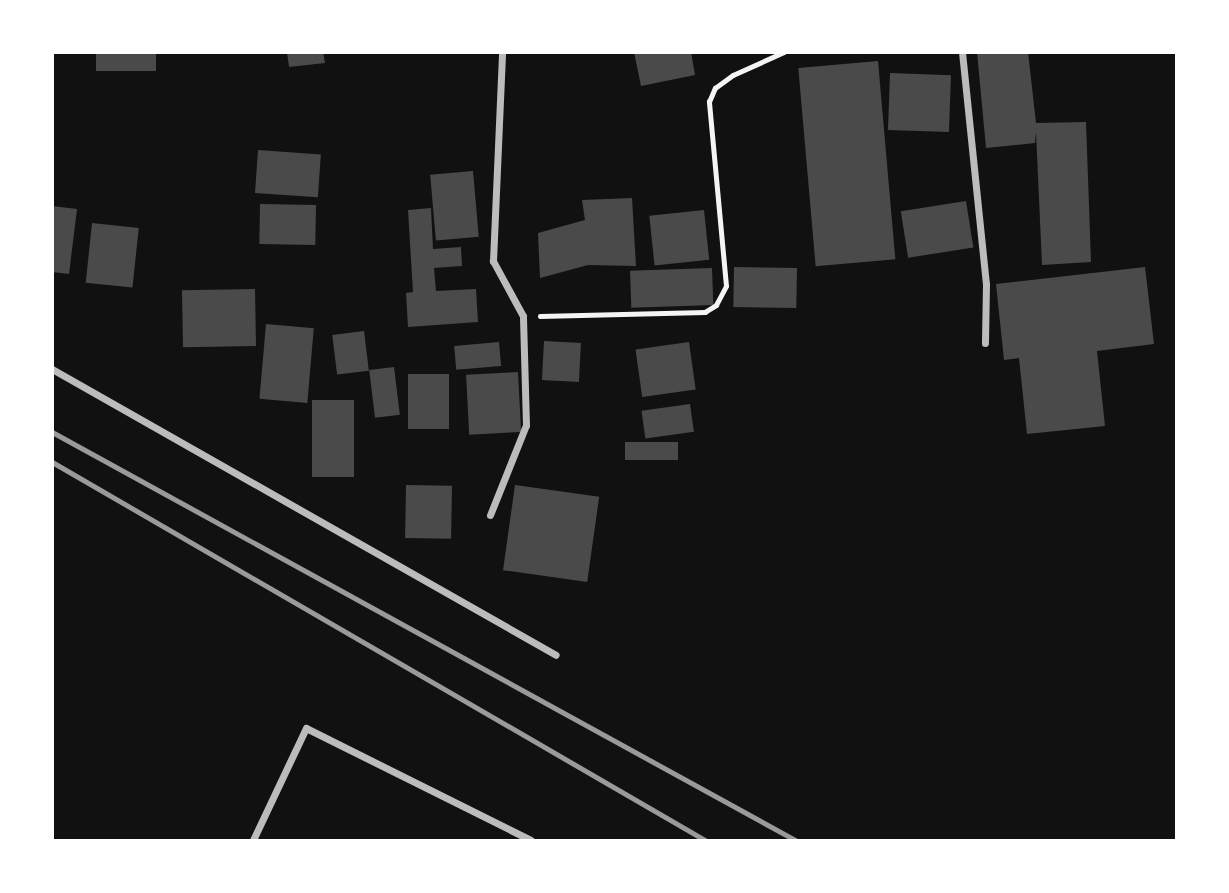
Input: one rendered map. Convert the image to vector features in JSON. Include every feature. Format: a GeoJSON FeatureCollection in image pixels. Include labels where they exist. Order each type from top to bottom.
{"type":"FeatureCollection","features":[{"type":"Feature","properties":{"kind":"street"},"geometry":{"type":"LineString","coordinates":[[490,516],[526,425],[523,316],[493,261],[502,52]]}},
{"type":"Feature","properties":{"kind":"street"},"geometry":{"type":"LineString","coordinates":[[962,52],[986,284],[985,343]]}},
{"type":"Feature","properties":{"kind":"street"},"geometry":{"type":"LineString","coordinates":[[52,369],[556,655]]}},
{"type":"Feature","properties":{"kind":"street"},"geometry":{"type":"LineString","coordinates":[[253,841],[306,728],[531,841]]}},
{"type":"Feature","properties":{"kind":"path"},"geometry":{"type":"LineString","coordinates":[[523,316],[705,312],[716,305],[726,286],[709,102],[715,88],[733,75],[784,52]]}},
{"type":"Feature","properties":{"kind":"building"},"geometry":{"type":"Polygon","coordinates":[[[96,52],[156,52],[156,71],[96,71],[96,52]]]}},
{"type":"Feature","properties":{"kind":"building"},"geometry":{"type":"Polygon","coordinates":[[[287,52],[323,52],[325,63],[289,67],[287,52]]]}},
{"type":"Feature","properties":{"kind":"building"},"geometry":{"type":"Polygon","coordinates":[[[634,52],[691,52],[695,75],[641,86],[634,52]]]}},
{"type":"Feature","properties":{"kind":"building"},"geometry":{"type":"Polygon","coordinates":[[[977,52],[1028,52],[1036,123],[1086,122],[1091,262],[1042,265],[1036,132],[1035,143],[986,148],[977,52]]]}},
{"type":"Feature","properties":{"kind":"building"},"geometry":{"type":"Polygon","coordinates":[[[878,61],[895,259],[816,266],[798,68],[878,61]]]}},
{"type":"Feature","properties":{"kind":"building"},"geometry":{"type":"Polygon","coordinates":[[[890,73],[951,75],[949,132],[888,130],[890,73]]]}},
{"type":"Feature","properties":{"kind":"building"},"geometry":{"type":"Polygon","coordinates":[[[258,150],[321,154],[318,197],[255,193],[258,150]]]}},
{"type":"Feature","properties":{"kind":"building"},"geometry":{"type":"Polygon","coordinates":[[[473,171],[479,237],[436,240],[430,175],[473,171]]]}},
{"type":"Feature","properties":{"kind":"building"},"geometry":{"type":"Polygon","coordinates":[[[632,198],[636,266],[588,265],[540,278],[538,233],[585,220],[582,200],[632,198]]]}},
{"type":"Feature","properties":{"kind":"building"},"geometry":{"type":"Polygon","coordinates":[[[966,201],[973,247],[908,258],[901,211],[966,201]]]}},
{"type":"Feature","properties":{"kind":"building"},"geometry":{"type":"Polygon","coordinates":[[[260,204],[316,205],[315,245],[259,244],[260,204]]]}},
{"type":"Feature","properties":{"kind":"building"},"geometry":{"type":"Polygon","coordinates":[[[52,206],[77,209],[69,274],[52,272],[52,206]]]}},
{"type":"Feature","properties":{"kind":"building"},"geometry":{"type":"Polygon","coordinates":[[[431,208],[433,249],[461,247],[462,266],[434,268],[436,291],[476,289],[478,322],[408,327],[406,293],[413,292],[408,210],[431,208]]]}},
{"type":"Feature","properties":{"kind":"building"},"geometry":{"type":"Polygon","coordinates":[[[704,210],[709,260],[655,265],[649,216],[704,210]]]}},
{"type":"Feature","properties":{"kind":"building"},"geometry":{"type":"Polygon","coordinates":[[[92,223],[139,228],[132,288],[86,283],[92,223]]]}},
{"type":"Feature","properties":{"kind":"building"},"geometry":{"type":"Polygon","coordinates":[[[734,267],[797,268],[796,308],[733,307],[734,267]]]}},
{"type":"Feature","properties":{"kind":"building"},"geometry":{"type":"Polygon","coordinates":[[[1145,267],[1154,344],[1097,351],[1105,426],[1027,434],[1019,358],[1004,360],[996,284],[1145,267]]]}},
{"type":"Feature","properties":{"kind":"building"},"geometry":{"type":"Polygon","coordinates":[[[712,268],[713,305],[631,308],[630,271],[712,268]]]}},
{"type":"Feature","properties":{"kind":"building"},"geometry":{"type":"Polygon","coordinates":[[[255,289],[256,346],[183,347],[182,290],[255,289]]]}},
{"type":"Feature","properties":{"kind":"building"},"geometry":{"type":"Polygon","coordinates":[[[266,324],[314,328],[307,403],[259,399],[266,324]]]}},
{"type":"Feature","properties":{"kind":"building"},"geometry":{"type":"Polygon","coordinates":[[[364,331],[369,371],[337,375],[332,335],[364,331]]]}},
{"type":"Feature","properties":{"kind":"building"},"geometry":{"type":"Polygon","coordinates":[[[544,341],[581,343],[579,382],[542,380],[544,341]]]}},
{"type":"Feature","properties":{"kind":"building"},"geometry":{"type":"Polygon","coordinates":[[[499,342],[501,366],[456,370],[454,346],[499,342]]]}},
{"type":"Feature","properties":{"kind":"building"},"geometry":{"type":"Polygon","coordinates":[[[689,342],[696,390],[642,397],[636,350],[689,342]]]}},
{"type":"Feature","properties":{"kind":"building"},"geometry":{"type":"Polygon","coordinates":[[[394,367],[400,415],[375,418],[369,370],[394,367]]]}},
{"type":"Feature","properties":{"kind":"building"},"geometry":{"type":"Polygon","coordinates":[[[518,372],[521,432],[469,435],[466,375],[518,372]]]}},
{"type":"Feature","properties":{"kind":"building"},"geometry":{"type":"Polygon","coordinates":[[[408,374],[449,374],[449,429],[408,429],[408,374]]]}},
{"type":"Feature","properties":{"kind":"building"},"geometry":{"type":"Polygon","coordinates":[[[312,400],[354,400],[354,477],[312,477],[312,400]]]}},
{"type":"Feature","properties":{"kind":"building"},"geometry":{"type":"Polygon","coordinates":[[[690,404],[694,432],[645,439],[641,411],[690,404]]]}},
{"type":"Feature","properties":{"kind":"building"},"geometry":{"type":"Polygon","coordinates":[[[625,442],[678,442],[678,460],[625,460],[625,442]]]}},
{"type":"Feature","properties":{"kind":"building"},"geometry":{"type":"Polygon","coordinates":[[[406,485],[452,486],[451,539],[405,538],[406,485]]]}},
{"type":"Feature","properties":{"kind":"building"},"geometry":{"type":"Polygon","coordinates":[[[515,485],[599,497],[587,582],[503,570],[515,485]]]}},
{"type":"Feature","properties":{"kind":"railway"},"geometry":{"type":"LineString","coordinates":[[52,432],[795,840]]}},
{"type":"Feature","properties":{"kind":"railway"},"geometry":{"type":"LineString","coordinates":[[52,462],[705,840]]}}]}
